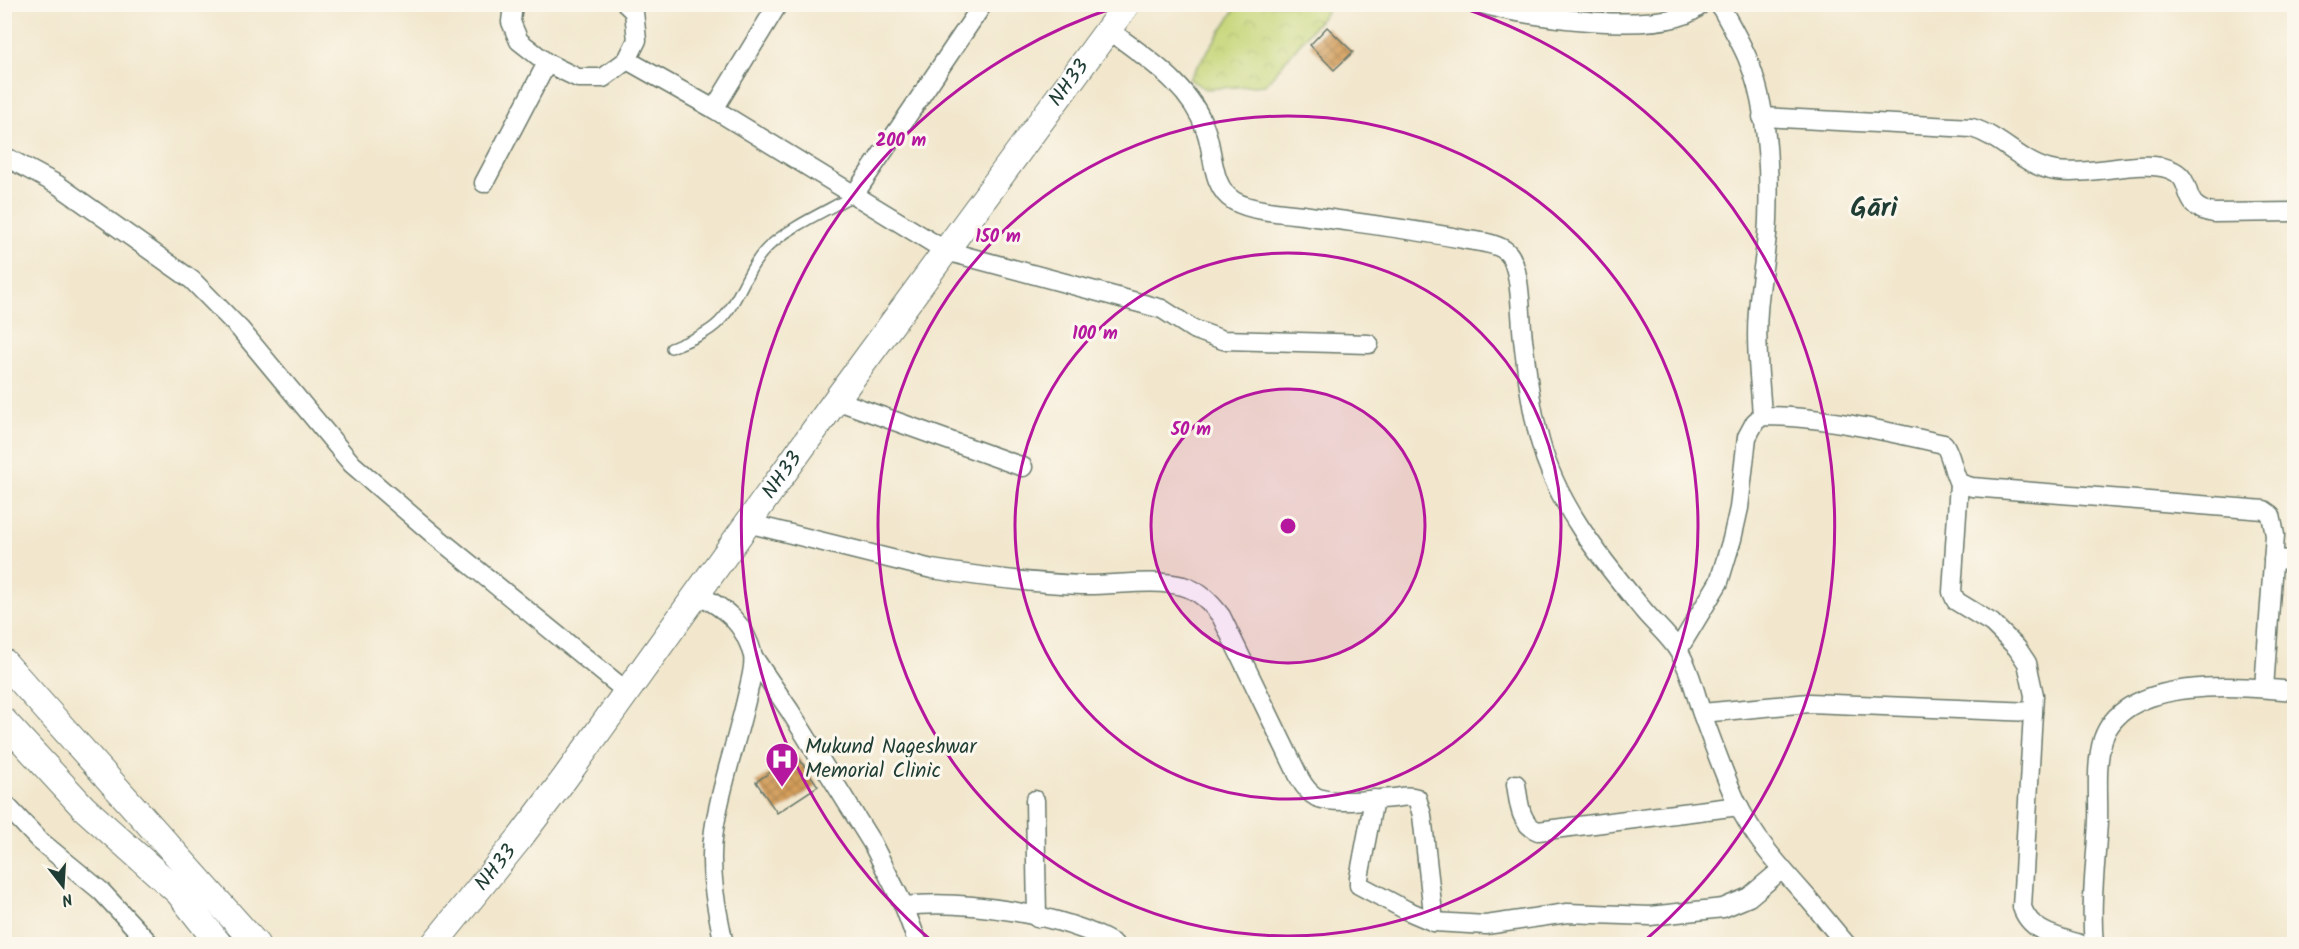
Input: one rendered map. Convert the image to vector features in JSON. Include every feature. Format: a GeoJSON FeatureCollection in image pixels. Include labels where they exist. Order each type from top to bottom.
{"type":"FeatureCollection","features":[{"type":"Feature","properties":{"kind":"main road","name":"NH33"},"geometry":{"type":"LineString","coordinates":[[434,945],[519,839],[836,400],[1127,4]]}},
{"type":"Feature","properties":{"kind":"main road"},"geometry":{"type":"LineString","coordinates":[[4,662],[256,945]]}},
{"type":"Feature","properties":{"kind":"main road"},"geometry":{"type":"LineString","coordinates":[[4,721],[84,808],[178,892],[219,945]]}},
{"type":"Feature","properties":{"kind":"street"},"geometry":{"type":"LineString","coordinates":[[513,4],[511,22],[519,41],[547,63],[578,78],[603,78],[627,60],[637,40],[634,12],[626,4]]}},
{"type":"Feature","properties":{"kind":"street"},"geometry":{"type":"LineString","coordinates":[[714,109],[778,4]]}},
{"type":"Feature","properties":{"kind":"street"},"geometry":{"type":"LineString","coordinates":[[854,195],[983,4]]}},
{"type":"Feature","properties":{"kind":"street"},"geometry":{"type":"LineString","coordinates":[[1482,4],[1541,17],[1645,22],[1685,15],[1698,6]]}},
{"type":"Feature","properties":{"kind":"street"},"geometry":{"type":"LineString","coordinates":[[1719,4],[1747,56],[1754,76],[1762,117],[1767,165],[1768,220],[1757,319],[1762,416]]}},
{"type":"Feature","properties":{"kind":"street"},"geometry":{"type":"LineString","coordinates":[[1109,30],[1169,77],[1188,97],[1199,113],[1207,133],[1219,184],[1227,196],[1236,203],[1283,213],[1431,233],[1488,244],[1508,253],[1513,261],[1516,277],[1537,430],[1552,477],[1589,539],[1646,614],[1678,650],[1738,806],[1761,844],[1846,945]]}},
{"type":"Feature","properties":{"kind":"street"},"geometry":{"type":"LineString","coordinates":[[627,60],[714,109],[946,251],[1162,309],[1193,329],[1223,340],[1369,344]]}},
{"type":"Feature","properties":{"kind":"street"},"geometry":{"type":"LineString","coordinates":[[484,183],[547,63]]}},
{"type":"Feature","properties":{"kind":"street"},"geometry":{"type":"LineString","coordinates":[[1762,117],[1972,128],[1987,132],[2028,162],[2052,171],[2074,173],[2150,166],[2168,168],[2179,173],[2193,204],[2202,211],[2214,213],[2295,212]]}},
{"type":"Feature","properties":{"kind":"street"},"geometry":{"type":"LineString","coordinates":[[4,156],[58,184],[192,280],[240,329],[352,464],[433,534],[626,691]]}},
{"type":"Feature","properties":{"kind":"street"},"geometry":{"type":"LineString","coordinates":[[836,400],[1023,467]]}},
{"type":"Feature","properties":{"kind":"street"},"geometry":{"type":"LineString","coordinates":[[1678,650],[1719,582],[1739,508],[1747,437],[1755,422],[1762,416],[1818,419],[1944,444],[1950,454],[1952,472],[1959,483],[1952,592],[1956,600],[1992,623],[2017,648],[2027,663],[2034,695],[2022,907],[2025,917],[2031,924],[2046,933],[2080,945]]}},
{"type":"Feature","properties":{"kind":"street"},"geometry":{"type":"LineString","coordinates":[[1959,483],[1972,487],[2264,510],[2271,515],[2274,525],[2264,688]]}},
{"type":"Feature","properties":{"kind":"street"},"geometry":{"type":"LineString","coordinates":[[747,523],[932,569],[963,574],[1084,585],[1170,583],[1199,593],[1221,616],[1300,779],[1307,789],[1315,796],[1326,799],[1409,796],[1417,798],[1422,815],[1434,922]]}},
{"type":"Feature","properties":{"kind":"street"},"geometry":{"type":"LineString","coordinates":[[2273,559],[2295,560]]}},
{"type":"Feature","properties":{"kind":"street"},"geometry":{"type":"LineString","coordinates":[[697,594],[720,605],[731,614],[747,640],[754,658],[790,711],[872,843],[904,906],[918,945]]}},
{"type":"Feature","properties":{"kind":"street"},"geometry":{"type":"LineString","coordinates":[[724,945],[712,867],[714,829],[743,716],[754,658]]}},
{"type":"Feature","properties":{"kind":"street"},"geometry":{"type":"LineString","coordinates":[[2094,945],[2092,896],[2098,823],[2099,757],[2109,726],[2121,713],[2160,695],[2186,689],[2211,687],[2295,691]]}},
{"type":"Feature","properties":{"kind":"street"},"geometry":{"type":"LineString","coordinates":[[1702,713],[1809,703],[2033,712]]}},
{"type":"Feature","properties":{"kind":"street"},"geometry":{"type":"LineString","coordinates":[[1516,784],[1525,821],[1530,828],[1538,831],[1738,806]]}},
{"type":"Feature","properties":{"kind":"street"},"geometry":{"type":"LineString","coordinates":[[1374,799],[1359,885],[1434,922],[1486,925],[1567,913],[1650,916],[1702,912],[1739,903],[1760,890],[1781,870]]}},
{"type":"Feature","properties":{"kind":"street"},"geometry":{"type":"LineString","coordinates":[[1035,800],[1037,918]]}},
{"type":"Feature","properties":{"kind":"street"},"geometry":{"type":"LineString","coordinates":[[4,803],[39,840],[101,891],[150,945]]}},
{"type":"Feature","properties":{"kind":"street"},"geometry":{"type":"LineString","coordinates":[[904,906],[964,905],[1037,918],[1075,936],[1087,931],[1114,945]]}},
{"type":"Feature","properties":{"kind":"lane"},"geometry":{"type":"LineString","coordinates":[[671,348],[695,338],[720,321],[746,277],[767,248],[780,237],[854,195]]}},
{"type":"Feature","properties":{"kind":"green space"},"geometry":{"type":"Polygon","coordinates":[[[1238,5],[1332,5],[1265,85],[1205,89],[1189,79],[1238,5]]]}},
{"type":"Feature","properties":{"kind":"building"},"geometry":{"type":"Polygon","coordinates":[[[1327,27],[1353,52],[1334,70],[1310,45],[1327,27]]]}},
{"type":"Feature","properties":{"kind":"building"},"geometry":{"type":"Polygon","coordinates":[[[796,754],[818,786],[777,813],[756,782],[796,754]]]}},
{"type":"Feature","properties":{"kind":"place","name":"Mukund Nageshwar Memorial Clinic"},"geometry":{"type":"Point","coordinates":[782,788]}},
{"type":"Feature","properties":{"kind":"district","name":"Gāri"},"geometry":{"type":"Point","coordinates":[1874,208]}}]}
